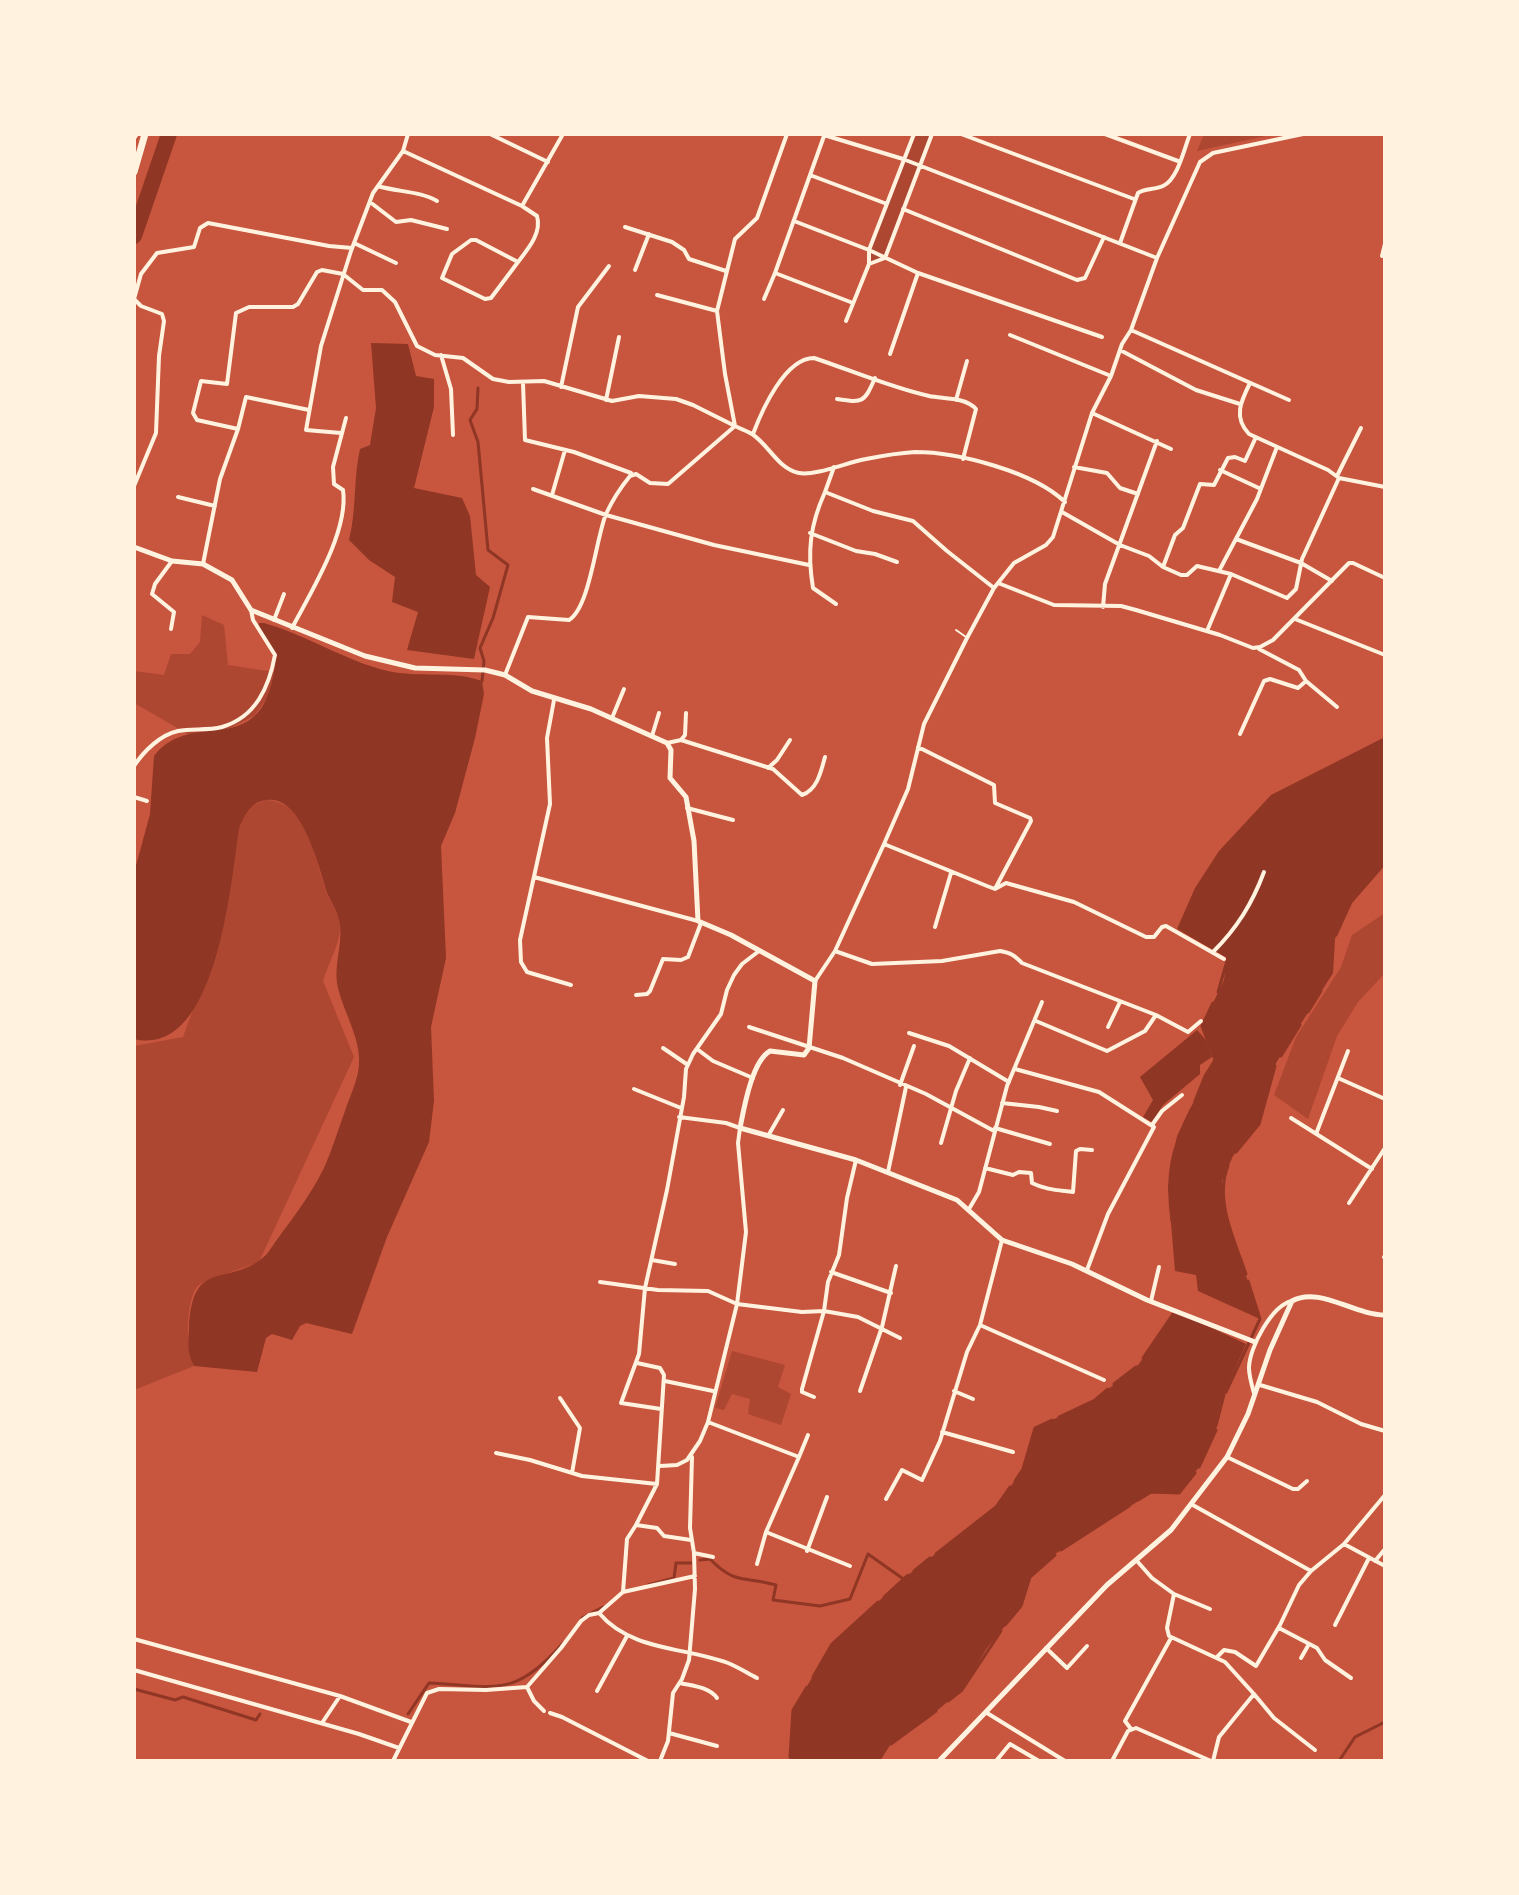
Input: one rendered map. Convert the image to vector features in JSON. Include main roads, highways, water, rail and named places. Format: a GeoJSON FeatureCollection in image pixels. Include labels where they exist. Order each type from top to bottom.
{"type":"FeatureCollection","features":[{"type":"Feature","properties":{"kind":"highway"},"geometry":{"type":"LineString","coordinates":[[134,172],[145,134]]}},
{"type":"Feature","properties":{"kind":"waterway"},"geometry":{"type":"LineString","coordinates":[[134,236],[169,134]]}},
{"type":"Feature","properties":{"kind":"waterway"},"geometry":{"type":"LineString","coordinates":[[478,388],[477,409],[470,420],[478,442],[488,550],[508,565],[493,618],[480,648],[484,661],[482,681]]}},
{"type":"Feature","properties":{"kind":"waterway"},"geometry":{"type":"LineString","coordinates":[[1336,935],[1351,902],[1385,863]]}},
{"type":"Feature","properties":{"kind":"waterway"},"geometry":{"type":"LineString","coordinates":[[1218,992],[1229,954]]}},
{"type":"Feature","properties":{"kind":"waterway"},"geometry":{"type":"LineString","coordinates":[[1308,1012],[1321,991]]}},
{"type":"Feature","properties":{"kind":"waterway"},"geometry":{"type":"LineString","coordinates":[[1195,1101],[1215,1060],[1202,1026],[1213,1003]]}},
{"type":"Feature","properties":{"kind":"waterway"},"geometry":{"type":"LineString","coordinates":[[1281,1056],[1300,1025]]}},
{"type":"Feature","properties":{"kind":"waterway"},"geometry":{"type":"LineString","coordinates":[[1236,1152],[1259,1124],[1275,1066]]}},
{"type":"Feature","properties":{"kind":"waterway"},"geometry":{"type":"LineString","coordinates":[[1175,1220],[1172,1221],[1170,1205],[1170,1176],[1179,1136],[1192,1108]]}},
{"type":"Feature","properties":{"kind":"waterway"},"geometry":{"type":"LineString","coordinates":[[1228,1166],[1224,1179],[1225,1206],[1246,1274]]}},
{"type":"Feature","properties":{"kind":"waterway"},"geometry":{"type":"LineString","coordinates":[[1226,1392],[1260,1319],[1248,1281]]}},
{"type":"Feature","properties":{"kind":"waterway"},"geometry":{"type":"LineString","coordinates":[[1143,1358],[1173,1314],[1180,1315]]}},
{"type":"Feature","properties":{"kind":"waterway"},"geometry":{"type":"LineString","coordinates":[[1114,1384],[1136,1367]]}},
{"type":"Feature","properties":{"kind":"waterway"},"geometry":{"type":"LineString","coordinates":[[1059,1417],[1095,1400],[1108,1389]]}},
{"type":"Feature","properties":{"kind":"waterway"},"geometry":{"type":"LineString","coordinates":[[1015,1481],[1023,1469],[1035,1428],[1052,1420]]}},
{"type":"Feature","properties":{"kind":"waterway"},"geometry":{"type":"LineString","coordinates":[[1199,1467],[1216,1430]]}},
{"type":"Feature","properties":{"kind":"waterway"},"geometry":{"type":"LineString","coordinates":[[1138,1500],[1151,1492],[1179,1493],[1195,1473]]}},
{"type":"Feature","properties":{"kind":"waterway"},"geometry":{"type":"LineString","coordinates":[[936,1554],[996,1507],[1010,1487]]}},
{"type":"Feature","properties":{"kind":"waterway"},"geometry":{"type":"LineString","coordinates":[[1061,1550],[1129,1506]]}},
{"type":"Feature","properties":{"kind":"waterway"},"geometry":{"type":"LineString","coordinates":[[700,1560],[710,1559],[734,1576],[776,1585],[773,1600],[820,1606],[850,1599],[868,1554],[902,1578]]}},
{"type":"Feature","properties":{"kind":"waterway"},"geometry":{"type":"LineString","coordinates":[[1005,1625],[1021,1606],[1030,1577],[1055,1555]]}},
{"type":"Feature","properties":{"kind":"waterway"},"geometry":{"type":"LineString","coordinates":[[914,1571],[930,1558]]}},
{"type":"Feature","properties":{"kind":"waterway"},"geometry":{"type":"LineString","coordinates":[[648,1585],[674,1578],[676,1563],[691,1563]]}},
{"type":"Feature","properties":{"kind":"waterway"},"geometry":{"type":"LineString","coordinates":[[884,1597],[908,1575]]}},
{"type":"Feature","properties":{"kind":"waterway"},"geometry":{"type":"LineString","coordinates":[[813,1677],[832,1644],[878,1602]]}},
{"type":"Feature","properties":{"kind":"waterway"},"geometry":{"type":"LineString","coordinates":[[582,1618],[603,1607]]}},
{"type":"Feature","properties":{"kind":"waterway"},"geometry":{"type":"LineString","coordinates":[[948,1701],[962,1690],[1001,1631]]}},
{"type":"Feature","properties":{"kind":"waterway"},"geometry":{"type":"LineString","coordinates":[[408,1714],[429,1683],[488,1686],[517,1681],[546,1661],[563,1643]]}},
{"type":"Feature","properties":{"kind":"waterway"},"geometry":{"type":"LineString","coordinates":[[795,1761],[790,1757],[793,1710],[807,1687]]}},
{"type":"Feature","properties":{"kind":"waterway"},"geometry":{"type":"LineString","coordinates":[[134,1689],[175,1700],[183,1697],[256,1720],[260,1714]]}},
{"type":"Feature","properties":{"kind":"waterway"},"geometry":{"type":"LineString","coordinates":[[891,1744],[936,1711]]}},
{"type":"Feature","properties":{"kind":"waterway"},"geometry":{"type":"LineString","coordinates":[[1339,1761],[1355,1737],[1385,1722]]}}]}
